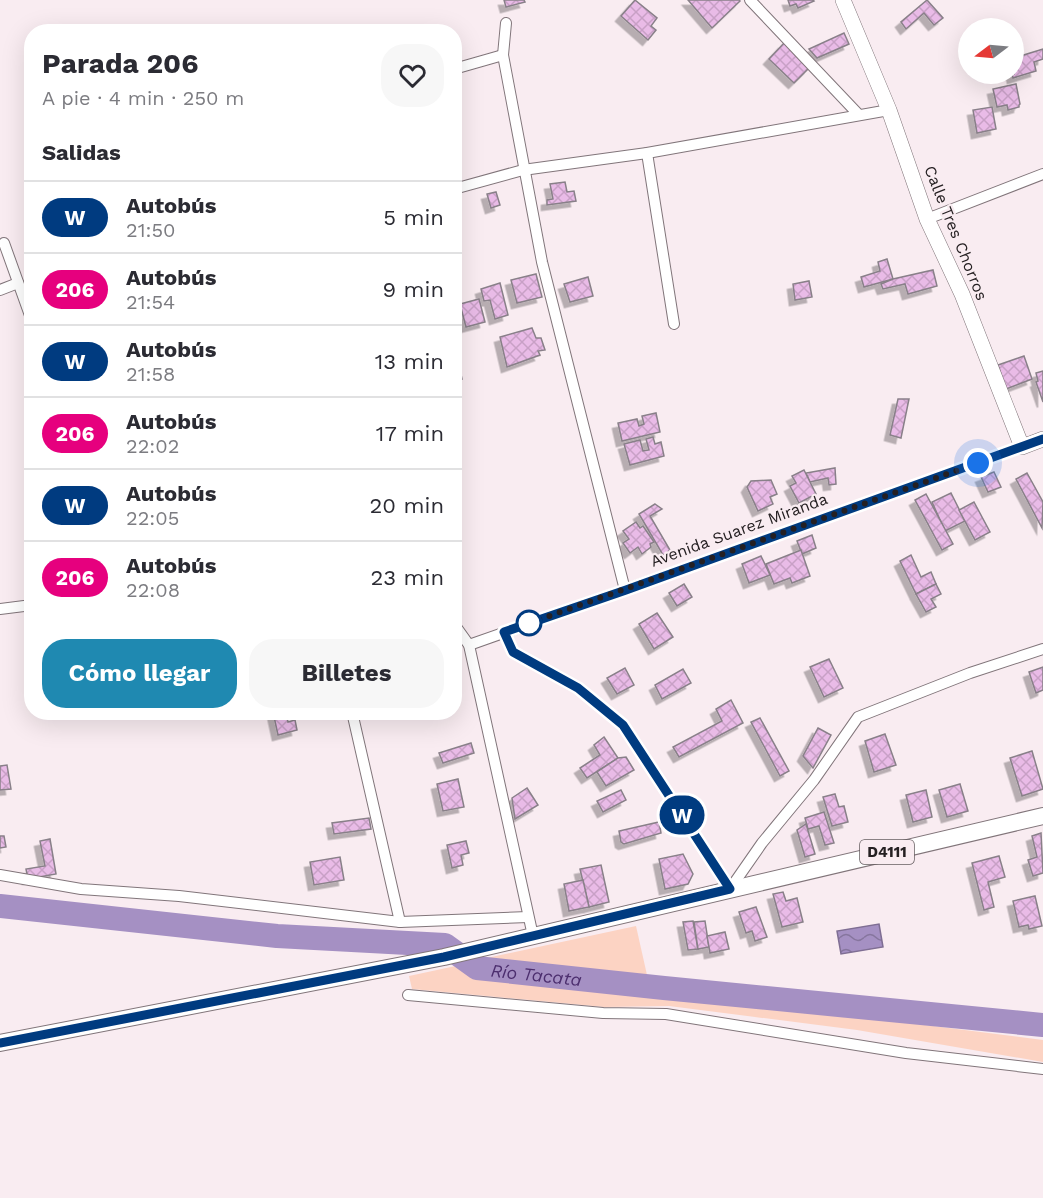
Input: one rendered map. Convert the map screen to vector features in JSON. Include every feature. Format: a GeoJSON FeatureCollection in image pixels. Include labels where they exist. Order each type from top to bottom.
{"type":"FeatureCollection","features":[{"type":"Feature","properties":{"kind":"main road","name":"Calle Tres Chorros"},"geometry":{"type":"LineString","coordinates":[[843,0],[889,110],[927,219],[962,294],[1022,447]]}},
{"type":"Feature","properties":{"kind":"main road","name":"Avenida Suarez Miranda"},"geometry":{"type":"LineString","coordinates":[[1022,447],[1043,439]]}},
{"type":"Feature","properties":{"kind":"main road","name":"D4111"},"geometry":{"type":"LineString","coordinates":[[0,1043],[444,957],[1043,816]]}},
{"type":"Feature","properties":{"kind":"street"},"geometry":{"type":"LineString","coordinates":[[750,0],[859,115]]}},
{"type":"Feature","properties":{"kind":"street"},"geometry":{"type":"LineString","coordinates":[[506,23],[503,55],[542,262],[626,590]]}},
{"type":"Feature","properties":{"kind":"street"},"geometry":{"type":"LineString","coordinates":[[462,67],[503,55]]}},
{"type":"Feature","properties":{"kind":"street"},"geometry":{"type":"LineString","coordinates":[[462,187],[523,170],[647,153],[889,110]]}},
{"type":"Feature","properties":{"kind":"street"},"geometry":{"type":"LineString","coordinates":[[647,153],[674,324]]}},
{"type":"Feature","properties":{"kind":"street"},"geometry":{"type":"LineString","coordinates":[[927,219],[1043,174]]}},
{"type":"Feature","properties":{"kind":"street"},"geometry":{"type":"LineString","coordinates":[[4,243],[24,299]]}},
{"type":"Feature","properties":{"kind":"street"},"geometry":{"type":"LineString","coordinates":[[0,290],[18,283]]}},
{"type":"Feature","properties":{"kind":"street","name":"Avenida Suarez Miranda"},"geometry":{"type":"LineString","coordinates":[[469,645],[1022,447]]}},
{"type":"Feature","properties":{"kind":"street"},"geometry":{"type":"LineString","coordinates":[[0,609],[24,606]]}},
{"type":"Feature","properties":{"kind":"street"},"geometry":{"type":"LineString","coordinates":[[504,632],[513,652],[578,688],[623,725],[730,889],[762,843],[814,780],[858,717],[970,673],[1043,649]]}},
{"type":"Feature","properties":{"kind":"street"},"geometry":{"type":"LineString","coordinates":[[462,635],[469,645],[533,936]]}},
{"type":"Feature","properties":{"kind":"street"},"geometry":{"type":"LineString","coordinates":[[354,720],[400,922]]}},
{"type":"Feature","properties":{"kind":"street"},"geometry":{"type":"LineString","coordinates":[[0,875],[81,889],[179,896],[400,922],[528,917]]}},
{"type":"Feature","properties":{"kind":"street"},"geometry":{"type":"LineString","coordinates":[[408,995],[603,1013],[666,1014],[906,1053],[1043,1069]]}},
{"type":"Feature","properties":{"kind":"shaded area"},"geometry":{"type":"Polygon","coordinates":[[[636,926],[647,975],[482,959],[636,926]]]}},
{"type":"Feature","properties":{"kind":"shaded area"},"geometry":{"type":"Polygon","coordinates":[[[465,964],[470,972],[1043,1040],[1043,1062],[857,1030],[669,1006],[604,1007],[412,989],[409,976],[465,964]]]}},
{"type":"Feature","properties":{"kind":"water"},"geometry":{"type":"Polygon","coordinates":[[[879,924],[883,947],[841,954],[837,931],[879,924]]]}},
{"type":"Feature","properties":{"kind":"building"},"geometry":{"type":"Polygon","coordinates":[[[504,0],[524,0],[525,2],[506,7],[504,0]]]}},
{"type":"Feature","properties":{"kind":"building"},"geometry":{"type":"Polygon","coordinates":[[[635,0],[657,18],[651,26],[656,30],[648,40],[621,16],[635,0]]]}},
{"type":"Feature","properties":{"kind":"building"},"geometry":{"type":"Polygon","coordinates":[[[688,0],[739,0],[740,1],[712,28],[688,0]]]}},
{"type":"Feature","properties":{"kind":"building"},"geometry":{"type":"Polygon","coordinates":[[[788,0],[814,1],[798,8],[796,4],[790,6],[788,0]]]}},
{"type":"Feature","properties":{"kind":"building"},"geometry":{"type":"Polygon","coordinates":[[[927,0],[943,18],[934,25],[924,13],[906,29],[901,22],[927,0]]]}},
{"type":"Feature","properties":{"kind":"building"},"geometry":{"type":"Polygon","coordinates":[[[844,33],[849,44],[817,58],[809,49],[844,33]]]}},
{"type":"Feature","properties":{"kind":"building"},"geometry":{"type":"Polygon","coordinates":[[[784,43],[809,68],[794,83],[769,59],[784,43]]]}},
{"type":"Feature","properties":{"kind":"building"},"geometry":{"type":"Polygon","coordinates":[[[1043,49],[1043,59],[1034,62],[1036,71],[1024,75],[1024,55],[1043,49]]]}},
{"type":"Feature","properties":{"kind":"building"},"geometry":{"type":"Polygon","coordinates":[[[1016,84],[1019,107],[1008,110],[1007,105],[997,107],[993,89],[1016,84]]]}},
{"type":"Feature","properties":{"kind":"building"},"geometry":{"type":"Polygon","coordinates":[[[992,107],[996,129],[977,133],[973,110],[992,107]]]}},
{"type":"Feature","properties":{"kind":"building"},"geometry":{"type":"Polygon","coordinates":[[[565,182],[567,192],[574,191],[576,201],[547,205],[547,200],[553,199],[550,184],[565,182]]]}},
{"type":"Feature","properties":{"kind":"building"},"geometry":{"type":"Polygon","coordinates":[[[496,192],[500,205],[491,208],[487,194],[496,192]]]}},
{"type":"Feature","properties":{"kind":"building"},"geometry":{"type":"Polygon","coordinates":[[[887,259],[893,279],[864,287],[861,277],[880,271],[878,262],[887,259]]]}},
{"type":"Feature","properties":{"kind":"building"},"geometry":{"type":"Polygon","coordinates":[[[933,270],[937,286],[908,294],[905,284],[883,289],[881,284],[893,279],[933,270]]]}},
{"type":"Feature","properties":{"kind":"building"},"geometry":{"type":"Polygon","coordinates":[[[536,274],[542,297],[517,303],[511,280],[536,274]]]}},
{"type":"Feature","properties":{"kind":"building"},"geometry":{"type":"Polygon","coordinates":[[[588,277],[593,296],[570,302],[564,284],[588,277]]]}},
{"type":"Feature","properties":{"kind":"building"},"geometry":{"type":"Polygon","coordinates":[[[809,281],[812,297],[795,300],[793,284],[809,281]]]}},
{"type":"Feature","properties":{"kind":"building"},"geometry":{"type":"Polygon","coordinates":[[[500,283],[508,315],[495,319],[490,300],[484,301],[481,289],[500,283]]]}},
{"type":"Feature","properties":{"kind":"building"},"geometry":{"type":"Polygon","coordinates":[[[479,299],[485,322],[466,327],[462,303],[479,299]]]}},
{"type":"Feature","properties":{"kind":"building"},"geometry":{"type":"Polygon","coordinates":[[[532,328],[536,338],[541,338],[545,350],[538,351],[540,355],[507,367],[500,337],[532,328]]]}},
{"type":"Feature","properties":{"kind":"building"},"geometry":{"type":"Polygon","coordinates":[[[1024,356],[1032,379],[1006,389],[998,365],[1024,356]]]}},
{"type":"Feature","properties":{"kind":"building"},"geometry":{"type":"Polygon","coordinates":[[[1043,371],[1043,402],[1036,382],[1038,381],[1036,373],[1043,371]]]}},
{"type":"Feature","properties":{"kind":"building"},"geometry":{"type":"Polygon","coordinates":[[[898,399],[909,399],[901,438],[890,435],[898,399]]]}},
{"type":"Feature","properties":{"kind":"building"},"geometry":{"type":"Polygon","coordinates":[[[656,413],[660,432],[622,441],[618,423],[637,419],[639,426],[644,424],[642,416],[656,413]]]}},
{"type":"Feature","properties":{"kind":"building"},"geometry":{"type":"Polygon","coordinates":[[[653,437],[655,444],[661,442],[664,456],[630,465],[624,444],[640,440],[643,451],[649,450],[646,439],[653,437]]]}},
{"type":"Feature","properties":{"kind":"building"},"geometry":{"type":"Polygon","coordinates":[[[835,468],[836,484],[829,485],[828,478],[810,482],[806,473],[835,468]]]}},
{"type":"Feature","properties":{"kind":"building"},"geometry":{"type":"Polygon","coordinates":[[[804,470],[816,494],[799,503],[790,486],[796,483],[792,476],[804,470]]]}},
{"type":"Feature","properties":{"kind":"building"},"geometry":{"type":"Polygon","coordinates":[[[994,472],[1001,487],[988,492],[981,477],[994,472]]]}},
{"type":"Feature","properties":{"kind":"building"},"geometry":{"type":"Polygon","coordinates":[[[1027,473],[1043,502],[1042,528],[1016,479],[1027,473]]]}},
{"type":"Feature","properties":{"kind":"building"},"geometry":{"type":"Polygon","coordinates":[[[771,480],[777,494],[770,497],[773,504],[758,511],[747,487],[751,481],[771,480]]]}},
{"type":"Feature","properties":{"kind":"building"},"geometry":{"type":"Polygon","coordinates":[[[951,493],[965,521],[945,531],[932,502],[951,493]]]}},
{"type":"Feature","properties":{"kind":"building"},"geometry":{"type":"Polygon","coordinates":[[[926,494],[953,544],[942,550],[915,500],[926,494]]]}},
{"type":"Feature","properties":{"kind":"building"},"geometry":{"type":"Polygon","coordinates":[[[974,502],[990,532],[975,540],[959,510],[974,502]]]}},
{"type":"Feature","properties":{"kind":"building"},"geometry":{"type":"Polygon","coordinates":[[[655,504],[662,509],[650,516],[670,550],[663,555],[639,514],[655,504]]]}},
{"type":"Feature","properties":{"kind":"building"},"geometry":{"type":"Polygon","coordinates":[[[636,522],[640,528],[643,526],[654,542],[642,554],[638,547],[630,553],[623,543],[629,539],[623,531],[636,522]]]}},
{"type":"Feature","properties":{"kind":"building"},"geometry":{"type":"Polygon","coordinates":[[[812,535],[816,548],[802,554],[797,541],[812,535]]]}},
{"type":"Feature","properties":{"kind":"building"},"geometry":{"type":"Polygon","coordinates":[[[801,550],[810,576],[792,583],[790,578],[774,584],[766,564],[801,550]]]}},
{"type":"Feature","properties":{"kind":"building"},"geometry":{"type":"Polygon","coordinates":[[[911,555],[921,577],[931,572],[936,584],[916,594],[900,561],[911,555]]]}},
{"type":"Feature","properties":{"kind":"building"},"geometry":{"type":"Polygon","coordinates":[[[761,556],[770,575],[749,583],[742,564],[761,556]]]}},
{"type":"Feature","properties":{"kind":"building"},"geometry":{"type":"Polygon","coordinates":[[[684,584],[692,597],[677,606],[669,593],[684,584]]]}},
{"type":"Feature","properties":{"kind":"building"},"geometry":{"type":"Polygon","coordinates":[[[936,584],[941,594],[931,599],[936,607],[926,612],[916,594],[936,584]]]}},
{"type":"Feature","properties":{"kind":"building"},"geometry":{"type":"Polygon","coordinates":[[[657,613],[673,637],[654,649],[639,624],[657,613]]]}},
{"type":"Feature","properties":{"kind":"building"},"geometry":{"type":"Polygon","coordinates":[[[829,659],[843,688],[824,697],[810,667],[829,659]]]}},
{"type":"Feature","properties":{"kind":"building"},"geometry":{"type":"Polygon","coordinates":[[[1043,667],[1043,690],[1036,693],[1029,672],[1043,667]]]}},
{"type":"Feature","properties":{"kind":"building"},"geometry":{"type":"Polygon","coordinates":[[[625,668],[634,685],[617,694],[607,678],[625,668]]]}},
{"type":"Feature","properties":{"kind":"building"},"geometry":{"type":"Polygon","coordinates":[[[683,669],[691,683],[662,699],[655,685],[683,669]]]}},
{"type":"Feature","properties":{"kind":"building"},"geometry":{"type":"Polygon","coordinates":[[[731,700],[743,723],[679,757],[673,747],[722,721],[716,709],[731,700]]]}},
{"type":"Feature","properties":{"kind":"building"},"geometry":{"type":"Polygon","coordinates":[[[760,718],[789,771],[780,776],[751,722],[760,718]]]}},
{"type":"Feature","properties":{"kind":"building"},"geometry":{"type":"Polygon","coordinates":[[[275,720],[288,720],[288,722],[295,720],[297,730],[278,735],[275,720]]]}},
{"type":"Feature","properties":{"kind":"building"},"geometry":{"type":"Polygon","coordinates":[[[818,728],[831,735],[813,768],[803,756],[818,728]]]}},
{"type":"Feature","properties":{"kind":"building"},"geometry":{"type":"Polygon","coordinates":[[[885,734],[896,765],[874,772],[865,741],[885,734]]]}},
{"type":"Feature","properties":{"kind":"building"},"geometry":{"type":"Polygon","coordinates":[[[604,737],[618,758],[587,778],[580,768],[600,755],[594,745],[604,737]]]}},
{"type":"Feature","properties":{"kind":"building"},"geometry":{"type":"Polygon","coordinates":[[[471,743],[474,753],[443,763],[439,753],[471,743]]]}},
{"type":"Feature","properties":{"kind":"building"},"geometry":{"type":"Polygon","coordinates":[[[1032,751],[1043,789],[1022,796],[1010,758],[1032,751]]]}},
{"type":"Feature","properties":{"kind":"building"},"geometry":{"type":"Polygon","coordinates":[[[626,757],[634,770],[606,786],[597,772],[618,758],[626,757]]]}},
{"type":"Feature","properties":{"kind":"building"},"geometry":{"type":"Polygon","coordinates":[[[7,765],[11,789],[0,790],[0,766],[7,765]]]}},
{"type":"Feature","properties":{"kind":"building"},"geometry":{"type":"Polygon","coordinates":[[[458,779],[464,807],[443,811],[437,784],[458,779]]]}},
{"type":"Feature","properties":{"kind":"building"},"geometry":{"type":"Polygon","coordinates":[[[960,784],[968,811],[947,817],[939,790],[960,784]]]}},
{"type":"Feature","properties":{"kind":"building"},"geometry":{"type":"Polygon","coordinates":[[[527,788],[538,805],[515,819],[512,798],[527,788]]]}},
{"type":"Feature","properties":{"kind":"building"},"geometry":{"type":"Polygon","coordinates":[[[621,790],[626,800],[603,812],[597,801],[621,790]]]}},
{"type":"Feature","properties":{"kind":"building"},"geometry":{"type":"Polygon","coordinates":[[[926,790],[932,817],[913,822],[906,795],[926,790]]]}},
{"type":"Feature","properties":{"kind":"building"},"geometry":{"type":"Polygon","coordinates":[[[835,794],[839,807],[844,806],[848,822],[832,826],[823,797],[835,794]]]}},
{"type":"Feature","properties":{"kind":"building"},"geometry":{"type":"Polygon","coordinates":[[[824,812],[834,843],[825,845],[819,826],[808,829],[805,818],[824,812]]]}},
{"type":"Feature","properties":{"kind":"building"},"geometry":{"type":"Polygon","coordinates":[[[369,818],[371,829],[334,834],[332,823],[369,818]]]}},
{"type":"Feature","properties":{"kind":"building"},"geometry":{"type":"Polygon","coordinates":[[[659,822],[661,833],[624,844],[621,842],[619,831],[659,822]]]}},
{"type":"Feature","properties":{"kind":"building"},"geometry":{"type":"Polygon","coordinates":[[[806,824],[815,854],[805,857],[797,830],[806,824]]]}},
{"type":"Feature","properties":{"kind":"building"},"geometry":{"type":"Polygon","coordinates":[[[1041,833],[1043,873],[1033,876],[1028,860],[1037,857],[1032,836],[1041,833]]]}},
{"type":"Feature","properties":{"kind":"building"},"geometry":{"type":"Polygon","coordinates":[[[0,836],[4,836],[6,847],[0,848],[0,836]]]}},
{"type":"Feature","properties":{"kind":"building"},"geometry":{"type":"Polygon","coordinates":[[[50,839],[56,874],[28,879],[26,869],[45,866],[40,841],[50,839]]]}},
{"type":"Feature","properties":{"kind":"building"},"geometry":{"type":"Polygon","coordinates":[[[466,841],[469,853],[461,855],[463,865],[452,868],[447,845],[466,841]]]}},
{"type":"Feature","properties":{"kind":"building"},"geometry":{"type":"Polygon","coordinates":[[[683,854],[693,874],[688,884],[665,889],[659,859],[683,854]]]}},
{"type":"Feature","properties":{"kind":"building"},"geometry":{"type":"Polygon","coordinates":[[[999,856],[1005,877],[988,882],[994,907],[984,910],[972,863],[999,856]]]}},
{"type":"Feature","properties":{"kind":"building"},"geometry":{"type":"Polygon","coordinates":[[[340,857],[344,880],[314,885],[310,862],[340,857]]]}},
{"type":"Feature","properties":{"kind":"building"},"geometry":{"type":"Polygon","coordinates":[[[601,865],[609,902],[589,907],[580,869],[601,865]]]}},
{"type":"Feature","properties":{"kind":"building"},"geometry":{"type":"Polygon","coordinates":[[[583,880],[589,907],[569,911],[564,884],[583,880]]]}},
{"type":"Feature","properties":{"kind":"building"},"geometry":{"type":"Polygon","coordinates":[[[783,892],[786,901],[797,898],[803,922],[782,927],[773,894],[783,892]]]}},
{"type":"Feature","properties":{"kind":"building"},"geometry":{"type":"Polygon","coordinates":[[[1035,896],[1042,926],[1029,929],[1028,925],[1019,927],[1013,901],[1035,896]]]}},
{"type":"Feature","properties":{"kind":"building"},"geometry":{"type":"Polygon","coordinates":[[[756,907],[767,937],[755,941],[752,931],[746,933],[739,912],[756,907]]]}},
{"type":"Feature","properties":{"kind":"building"},"geometry":{"type":"Polygon","coordinates":[[[693,921],[698,949],[688,950],[683,922],[693,921]]]}},
{"type":"Feature","properties":{"kind":"building"},"geometry":{"type":"Polygon","coordinates":[[[705,921],[709,947],[698,949],[694,922],[705,921]]]}},
{"type":"Feature","properties":{"kind":"building"},"geometry":{"type":"Polygon","coordinates":[[[725,932],[729,949],[710,953],[707,936],[725,932]]]}},
{"type":"Feature","properties":{"kind":"waterway","name":"Río Tacata"},"geometry":{"type":"LineString","coordinates":[[0,906],[277,936],[445,945],[477,968],[1043,1025]]}},
{"type":"Feature","properties":{"kind":"bus line","name":"W"},"geometry":{"type":"LineString","coordinates":[[0,1043],[444,957],[730,889],[623,725],[578,688],[513,652],[504,632],[1043,439]]}},
{"type":"Feature","properties":{"kind":"route"},"geometry":{"type":"LineString","coordinates":[[529,623],[524,625],[978,463]]}}]}
